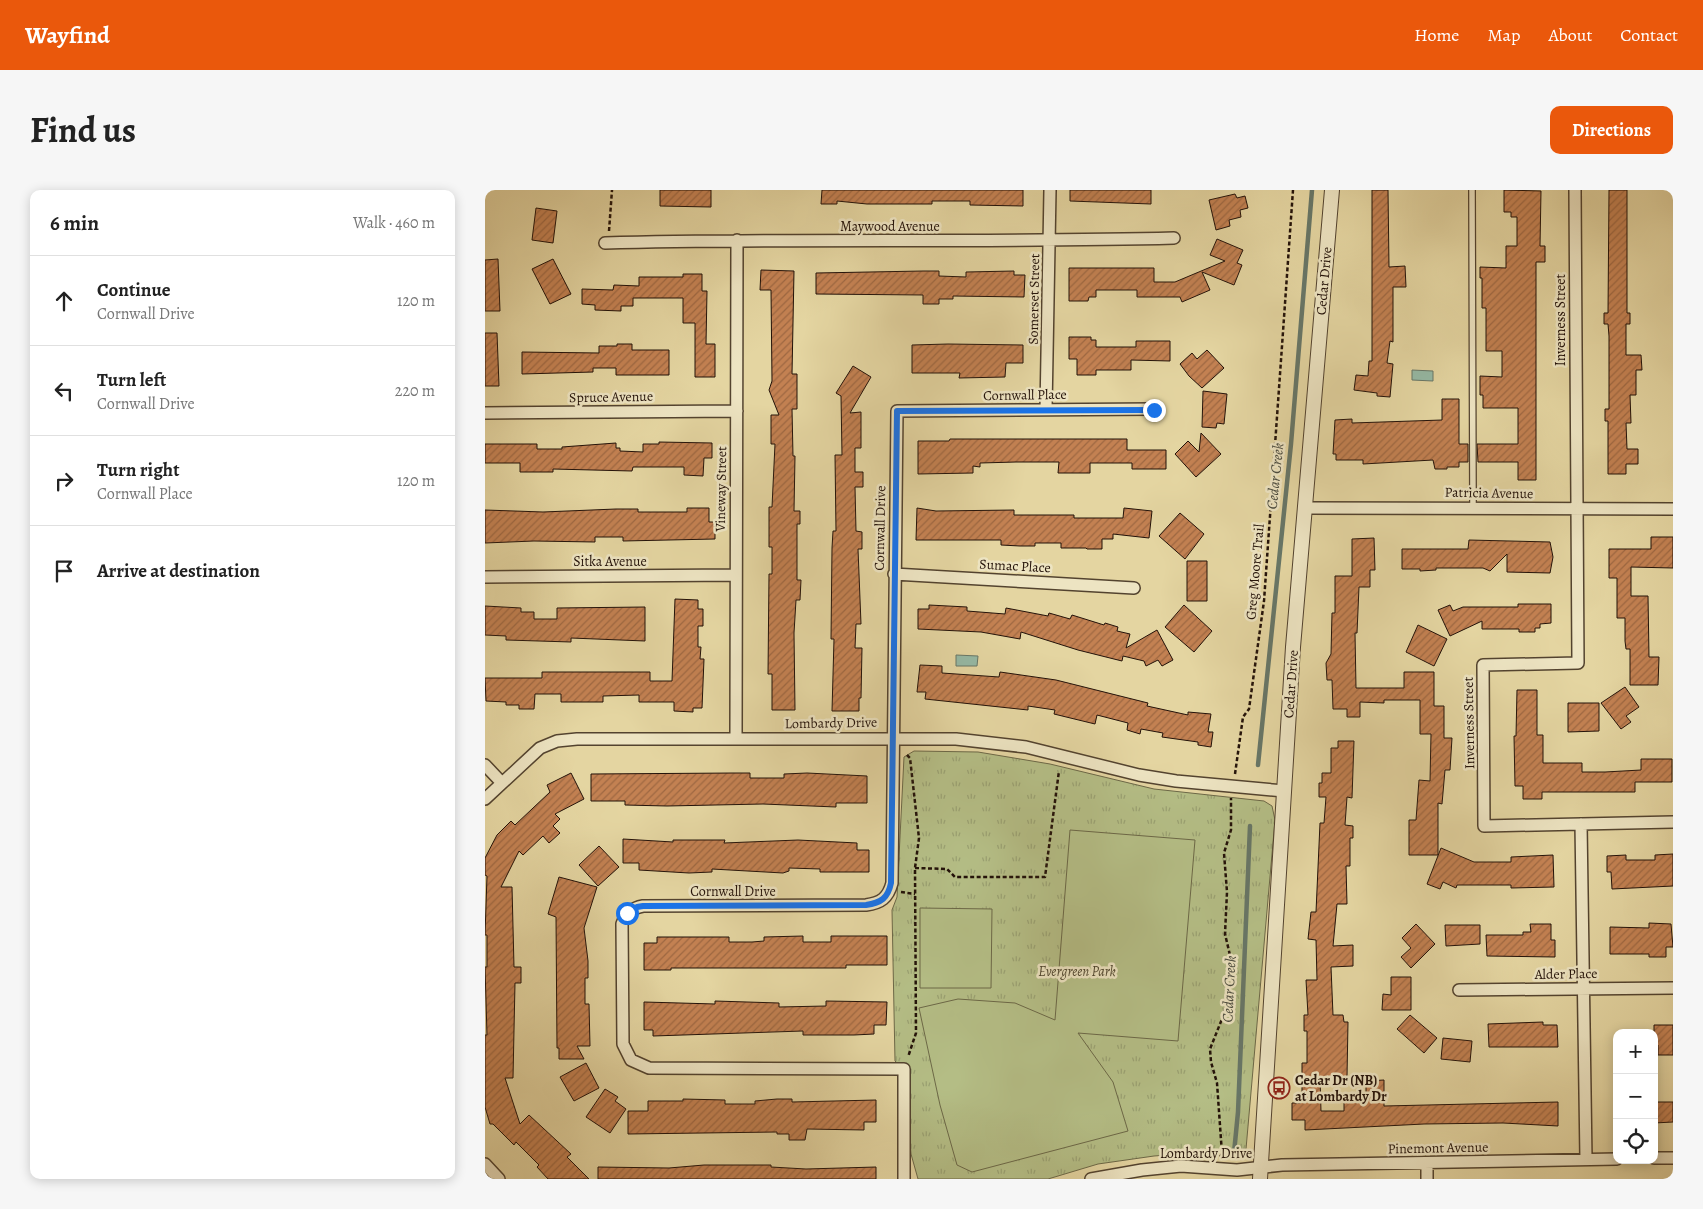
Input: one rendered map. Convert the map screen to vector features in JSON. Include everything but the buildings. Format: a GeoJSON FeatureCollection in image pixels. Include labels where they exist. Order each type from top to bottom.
{"type":"FeatureCollection","features":[{"type":"Feature","properties":{"kind":"street","name":"Somerset Street"},"geometry":{"type":"LineString","coordinates":[[1046,409],[1050,190]]}},
{"type":"Feature","properties":{"kind":"street","name":"Cedar Drive"},"geometry":{"type":"LineString","coordinates":[[1261,1173],[1284,791],[1305,508],[1332,190]]}},
{"type":"Feature","properties":{"kind":"street","name":"Inverness Street"},"geometry":{"type":"LineString","coordinates":[[1575,190],[1575,510],[1578,663],[1483,665],[1484,826],[1581,824]]}},
{"type":"Feature","properties":{"kind":"street","name":"Maywood Avenue"},"geometry":{"type":"LineString","coordinates":[[605,243],[737,240],[1050,241],[1174,238]]}},
{"type":"Feature","properties":{"kind":"street","name":"Vineway Street"},"geometry":{"type":"LineString","coordinates":[[736,739],[737,240]]}},
{"type":"Feature","properties":{"kind":"street","name":"Cornwall Place"},"geometry":{"type":"LineString","coordinates":[[897,411],[1154,410]]}},
{"type":"Feature","properties":{"kind":"street","name":"Spruce Avenue"},"geometry":{"type":"LineString","coordinates":[[485,413],[737,411]]}},
{"type":"Feature","properties":{"kind":"street","name":"Cornwall Drive"},"geometry":{"type":"LineString","coordinates":[[897,411],[891,883],[886,897],[875,904],[866,905],[643,906],[632,910],[625,918],[621,929],[623,1044],[631,1060],[649,1068],[904,1070]]}},
{"type":"Feature","properties":{"kind":"street","name":"Patricia Avenue"},"geometry":{"type":"LineString","coordinates":[[1305,508],[1673,509]]}},
{"type":"Feature","properties":{"kind":"street","name":"Sumac Place"},"geometry":{"type":"LineString","coordinates":[[894,574],[1134,588]]}},
{"type":"Feature","properties":{"kind":"street","name":"Sitka Avenue"},"geometry":{"type":"LineString","coordinates":[[485,577],[735,576]]}},
{"type":"Feature","properties":{"kind":"street","name":"Lombardy Drive"},"geometry":{"type":"LineString","coordinates":[[485,799],[540,748],[557,741],[736,739],[957,738],[996,742],[1046,752],[1167,780],[1284,791]]}},
{"type":"Feature","properties":{"kind":"street"},"geometry":{"type":"LineString","coordinates":[[485,765],[502,783]]}},
{"type":"Feature","properties":{"kind":"street"},"geometry":{"type":"LineString","coordinates":[[1586,1159],[1581,824],[1673,822]]}},
{"type":"Feature","properties":{"kind":"street","name":"Alder Place"},"geometry":{"type":"LineString","coordinates":[[1459,990],[1673,988]]}},
{"type":"Feature","properties":{"kind":"street"},"geometry":{"type":"LineString","coordinates":[[904,1070],[904,1179]]}},
{"type":"Feature","properties":{"kind":"street"},"geometry":{"type":"LineString","coordinates":[[1658,1158],[1673,1158]]}},
{"type":"Feature","properties":{"kind":"street","name":"Pinemont Avenue"},"geometry":{"type":"LineString","coordinates":[[1261,1173],[1282,1165],[1613,1159]]}},
{"type":"Feature","properties":{"kind":"street"},"geometry":{"type":"LineString","coordinates":[[1427,1163],[1427,1179]]}},
{"type":"Feature","properties":{"kind":"street"},"geometry":{"type":"LineString","coordinates":[[485,1164],[499,1179]]}},
{"type":"Feature","properties":{"kind":"street","name":"Lombardy Drive"},"geometry":{"type":"LineString","coordinates":[[1091,1179],[1142,1170],[1181,1166],[1213,1167],[1261,1173]]}},
{"type":"Feature","properties":{"kind":"lane"},"geometry":{"type":"LineString","coordinates":[[1472,190],[1473,507]]}},
{"type":"Feature","properties":{"kind":"path"},"geometry":{"type":"LineString","coordinates":[[605,243],[611,224],[612,190]]}},
{"type":"Feature","properties":{"kind":"path","name":"Greg Moore Trail"},"geometry":{"type":"LineString","coordinates":[[1235,774],[1243,717],[1249,709],[1264,601],[1293,190]]}},
{"type":"Feature","properties":{"kind":"path"},"geometry":{"type":"LineString","coordinates":[[904,1070],[915,1033],[915,868],[919,838],[910,758],[907,755]]}},
{"type":"Feature","properties":{"kind":"path"},"geometry":{"type":"LineString","coordinates":[[915,868],[941,867],[947,869],[955,878],[1045,877],[1059,771]]}},
{"type":"Feature","properties":{"kind":"path"},"geometry":{"type":"LineString","coordinates":[[1213,1167],[1222,1154],[1217,1083],[1211,1062],[1210,1049],[1224,1014],[1233,968],[1225,934],[1227,892],[1224,853],[1231,830],[1231,798]]}},
{"type":"Feature","properties":{"kind":"green space","name":"Evergreen Park"},"geometry":{"type":"Polygon","coordinates":[[[914,751],[978,752],[1050,764],[1154,789],[1264,801],[1272,806],[1275,820],[1246,1149],[1154,1156],[1098,1164],[1048,1179],[918,1179],[911,1154],[904,1070],[895,1061],[892,910],[897,897],[904,757],[914,751]]]}},
{"type":"Feature","properties":{"kind":"green space"},"geometry":{"type":"Polygon","coordinates":[[[1070,830],[1195,840],[1178,1041],[1078,1033],[1113,1082],[1128,1131],[972,1172],[957,1165],[940,1105],[919,1008],[958,999],[1015,1003],[1055,1020],[1070,830]]]}},
{"type":"Feature","properties":{"kind":"green space"},"geometry":{"type":"Polygon","coordinates":[[[920,908],[992,909],[991,988],[920,988],[920,908]]]}},
{"type":"Feature","properties":{"kind":"shaded area"},"geometry":{"type":"Polygon","coordinates":[[[1412,370],[1433,371],[1433,381],[1412,380],[1412,370]]]}},
{"type":"Feature","properties":{"kind":"shaded area"},"geometry":{"type":"Polygon","coordinates":[[[956,655],[978,656],[977,666],[956,666],[956,655]]]}},
{"type":"Feature","properties":{"kind":"waterway","name":"Cedar Creek"},"geometry":{"type":"LineString","coordinates":[[1258,765],[1291,444],[1312,190]]}},
{"type":"Feature","properties":{"kind":"waterway","name":"Cedar Creek"},"geometry":{"type":"LineString","coordinates":[[1234,1153],[1238,1112],[1250,826]]}},
{"type":"Feature","properties":{"kind":"place","name":"Cedar Dr (NB) at Lombardy Dr"},"geometry":{"type":"Point","coordinates":[1279,1088]}},
{"type":"Feature","properties":{"kind":"route"},"geometry":{"type":"LineString","coordinates":[[627,913],[643,906],[866,905],[875,904],[886,897],[891,883],[897,411],[1154,410]]}}]}
